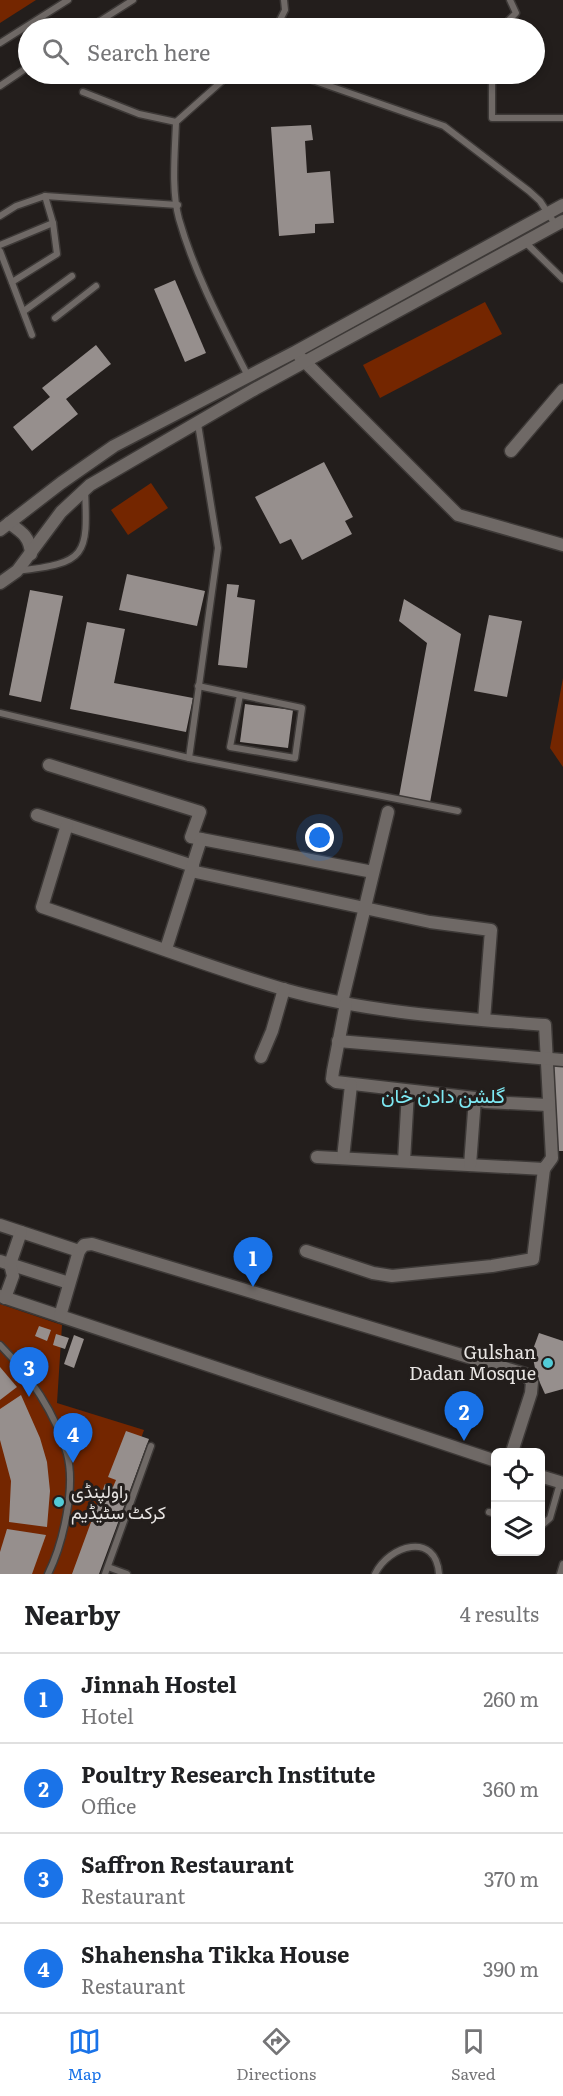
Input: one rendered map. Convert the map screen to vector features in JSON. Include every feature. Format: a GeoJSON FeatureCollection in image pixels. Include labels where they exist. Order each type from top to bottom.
{"type":"FeatureCollection","features":[{"type":"Feature","properties":{"kind":"street"},"geometry":{"type":"LineString","coordinates":[[4,527],[114,446],[295,352],[563,205]]}},
{"type":"Feature","properties":{"kind":"street"},"geometry":{"type":"LineString","coordinates":[[0,583],[17,571],[61,512],[87,487],[255,389],[559,223]]}},
{"type":"Feature","properties":{"kind":"street"},"geometry":{"type":"LineString","coordinates":[[295,352],[458,515],[563,545]]}},
{"type":"Feature","properties":{"kind":"street"},"geometry":{"type":"LineString","coordinates":[[511,451],[563,390]]}},
{"type":"Feature","properties":{"kind":"street"},"geometry":{"type":"LineString","coordinates":[[79,470],[87,487]]}},
{"type":"Feature","properties":{"kind":"street"},"geometry":{"type":"LineString","coordinates":[[4,527],[24,534],[30,544],[31,554]]}},
{"type":"Feature","properties":{"kind":"street"},"geometry":{"type":"LineString","coordinates":[[49,765],[200,812],[191,837],[373,872]]}},
{"type":"Feature","properties":{"kind":"street"},"geometry":{"type":"LineString","coordinates":[[388,812],[344,1002],[332,1079],[351,1085],[475,1098],[485,1102],[548,1105]]}},
{"type":"Feature","properties":{"kind":"street"},"geometry":{"type":"LineString","coordinates":[[37,815],[192,869],[430,922],[491,930],[484,1020]]}},
{"type":"Feature","properties":{"kind":"street"},"geometry":{"type":"LineString","coordinates":[[67,825],[42,908],[284,989],[344,1002],[484,1020],[544,1025],[552,1158],[544,1169],[533,1259],[492,1266],[392,1276],[373,1273],[306,1251]]}},
{"type":"Feature","properties":{"kind":"street"},"geometry":{"type":"LineString","coordinates":[[166,949],[201,839]]}},
{"type":"Feature","properties":{"kind":"street"},"geometry":{"type":"LineString","coordinates":[[261,1057],[272,1031],[284,989]]}},
{"type":"Feature","properties":{"kind":"street"},"geometry":{"type":"LineString","coordinates":[[338,1041],[563,1060]]}},
{"type":"Feature","properties":{"kind":"street"},"geometry":{"type":"LineString","coordinates":[[343,1158],[351,1085]]}},
{"type":"Feature","properties":{"kind":"street"},"geometry":{"type":"LineString","coordinates":[[404,1161],[408,1092]]}},
{"type":"Feature","properties":{"kind":"street"},"geometry":{"type":"LineString","coordinates":[[470,1165],[475,1098]]}},
{"type":"Feature","properties":{"kind":"street"},"geometry":{"type":"LineString","coordinates":[[317,1156],[544,1169]]}},
{"type":"Feature","properties":{"kind":"street"},"geometry":{"type":"LineString","coordinates":[[0,1225],[79,1251]]}},
{"type":"Feature","properties":{"kind":"street"},"geometry":{"type":"LineString","coordinates":[[5,1263],[21,1232]]}},
{"type":"Feature","properties":{"kind":"street"},"geometry":{"type":"LineString","coordinates":[[60,1316],[79,1251],[84,1245],[92,1244],[525,1374],[531,1382],[531,1393],[513,1448]]}},
{"type":"Feature","properties":{"kind":"street"},"geometry":{"type":"LineString","coordinates":[[5,1263],[69,1283]]}},
{"type":"Feature","properties":{"kind":"street"},"geometry":{"type":"LineString","coordinates":[[5,1263],[13,1276],[3,1297],[491,1460]]}},
{"type":"Feature","properties":{"kind":"street"},"geometry":{"type":"LineString","coordinates":[[545,1478],[562,1483]]}},
{"type":"Feature","properties":{"kind":"lane"},"geometry":{"type":"LineString","coordinates":[[40,18],[68,0]]}},
{"type":"Feature","properties":{"kind":"lane"},"geometry":{"type":"LineString","coordinates":[[105,18],[133,0]]}},
{"type":"Feature","properties":{"kind":"lane"},"geometry":{"type":"LineString","coordinates":[[281,18],[285,10],[284,0]]}},
{"type":"Feature","properties":{"kind":"lane"},"geometry":{"type":"LineString","coordinates":[[510,0],[516,13],[511,18]]}},
{"type":"Feature","properties":{"kind":"lane"},"geometry":{"type":"LineString","coordinates":[[0,43],[18,32]]}},
{"type":"Feature","properties":{"kind":"lane"},"geometry":{"type":"LineString","coordinates":[[0,86],[18,74]]}},
{"type":"Feature","properties":{"kind":"lane"},"geometry":{"type":"LineString","coordinates":[[219,84],[176,122],[179,217],[213,308],[255,389]]}},
{"type":"Feature","properties":{"kind":"lane"},"geometry":{"type":"LineString","coordinates":[[324,84],[444,126],[529,191],[559,223]]}},
{"type":"Feature","properties":{"kind":"lane"},"geometry":{"type":"LineString","coordinates":[[492,84],[492,118],[563,118]]}},
{"type":"Feature","properties":{"kind":"lane"},"geometry":{"type":"LineString","coordinates":[[83,92],[139,114],[176,122]]}},
{"type":"Feature","properties":{"kind":"lane"},"geometry":{"type":"LineString","coordinates":[[0,216],[16,206],[45,196],[178,205]]}},
{"type":"Feature","properties":{"kind":"lane"},"geometry":{"type":"LineString","coordinates":[[12,282],[57,254],[53,223],[45,196]]}},
{"type":"Feature","properties":{"kind":"lane"},"geometry":{"type":"LineString","coordinates":[[0,245],[53,223]]}},
{"type":"Feature","properties":{"kind":"lane"},"geometry":{"type":"LineString","coordinates":[[525,241],[563,279]]}},
{"type":"Feature","properties":{"kind":"lane"},"geometry":{"type":"LineString","coordinates":[[0,251],[32,334]]}},
{"type":"Feature","properties":{"kind":"lane"},"geometry":{"type":"LineString","coordinates":[[24,311],[72,276]]}},
{"type":"Feature","properties":{"kind":"lane"},"geometry":{"type":"LineString","coordinates":[[56,318],[96,286]]}},
{"type":"Feature","properties":{"kind":"lane"},"geometry":{"type":"LineString","coordinates":[[189,758],[218,548],[198,424]]}},
{"type":"Feature","properties":{"kind":"lane"},"geometry":{"type":"LineString","coordinates":[[17,571],[58,565],[80,551],[87,535],[87,487]]}},
{"type":"Feature","properties":{"kind":"lane"},"geometry":{"type":"LineString","coordinates":[[198,686],[302,708],[295,758],[230,747],[240,695]]}},
{"type":"Feature","properties":{"kind":"lane"},"geometry":{"type":"LineString","coordinates":[[0,713],[189,758],[458,811]]}},
{"type":"Feature","properties":{"kind":"lane"},"geometry":{"type":"LineString","coordinates":[[0,1345],[15,1360],[49,1410],[68,1455],[69,1510],[56,1557],[48,1574]]}},
{"type":"Feature","properties":{"kind":"lane"},"geometry":{"type":"LineString","coordinates":[[105,1574],[152,1446]]}},
{"type":"Feature","properties":{"kind":"lane"},"geometry":{"type":"LineString","coordinates":[[545,1522],[550,1518],[562,1483]]}},
{"type":"Feature","properties":{"kind":"lane"},"geometry":{"type":"LineString","coordinates":[[375,1574],[387,1558],[411,1546],[424,1548],[433,1555],[439,1574]]}},
{"type":"Feature","properties":{"kind":"lane"},"geometry":{"type":"LineString","coordinates":[[560,1574],[563,1564]]}},
{"type":"Feature","properties":{"kind":"lane"},"geometry":{"type":"LineString","coordinates":[[108,1567],[128,1574]]}},
{"type":"Feature","properties":{"kind":"shaded area"},"geometry":{"type":"Polygon","coordinates":[[[0,0],[36,0],[0,23],[0,0]]]}},
{"type":"Feature","properties":{"kind":"shaded area"},"geometry":{"type":"Polygon","coordinates":[[[485,302],[502,334],[380,398],[363,365],[485,302]]]}},
{"type":"Feature","properties":{"kind":"shaded area"},"geometry":{"type":"Polygon","coordinates":[[[151,483],[168,508],[128,535],[111,510],[151,483]]]}},
{"type":"Feature","properties":{"kind":"shaded area"},"geometry":{"type":"Polygon","coordinates":[[[563,678],[563,767],[550,748],[563,678]]]}},
{"type":"Feature","properties":{"kind":"shaded area","name":"راولپنڈی کرکٹ سٹیڈیم"},"geometry":{"type":"Polygon","coordinates":[[[0,1304],[62,1325],[57,1403],[144,1430],[92,1574],[0,1574],[0,1304]]]}},
{"type":"Feature","properties":{"kind":"building"},"geometry":{"type":"Polygon","coordinates":[[[311,125],[313,140],[305,141],[307,173],[330,171],[334,223],[315,224],[315,233],[279,236],[271,127],[311,125]]]}},
{"type":"Feature","properties":{"kind":"building"},"geometry":{"type":"Polygon","coordinates":[[[175,280],[206,353],[185,362],[154,289],[175,280]]]}},
{"type":"Feature","properties":{"kind":"building"},"geometry":{"type":"Polygon","coordinates":[[[96,345],[111,364],[66,399],[78,414],[32,451],[13,427],[50,397],[42,388],[96,345]]]}},
{"type":"Feature","properties":{"kind":"building"},"geometry":{"type":"Polygon","coordinates":[[[324,462],[353,517],[345,521],[352,534],[302,560],[291,539],[280,544],[255,497],[324,462]]]}},
{"type":"Feature","properties":{"kind":"building"},"geometry":{"type":"Polygon","coordinates":[[[127,574],[205,591],[197,626],[119,610],[127,574]]]}},
{"type":"Feature","properties":{"kind":"building"},"geometry":{"type":"Polygon","coordinates":[[[227,584],[239,585],[237,597],[255,600],[247,668],[218,665],[227,584]]]}},
{"type":"Feature","properties":{"kind":"building"},"geometry":{"type":"Polygon","coordinates":[[[30,590],[63,596],[41,702],[9,695],[30,590]]]}},
{"type":"Feature","properties":{"kind":"building"},"geometry":{"type":"Polygon","coordinates":[[[404,599],[461,634],[429,808],[398,802],[427,643],[399,621],[404,599]]]}},
{"type":"Feature","properties":{"kind":"building"},"geometry":{"type":"Polygon","coordinates":[[[489,615],[522,621],[507,697],[474,691],[489,615]]]}},
{"type":"Feature","properties":{"kind":"building"},"geometry":{"type":"Polygon","coordinates":[[[87,622],[125,629],[114,683],[193,698],[186,732],[70,709],[87,622]]]}},
{"type":"Feature","properties":{"kind":"building"},"geometry":{"type":"Polygon","coordinates":[[[245,704],[293,710],[288,748],[240,742],[245,704]]]}},
{"type":"Feature","properties":{"kind":"building"},"geometry":{"type":"Polygon","coordinates":[[[548,1065],[563,1067],[563,1151],[555,1151],[548,1065]]]}},
{"type":"Feature","properties":{"kind":"building"},"geometry":{"type":"Polygon","coordinates":[[[39,1326],[51,1330],[47,1341],[35,1336],[39,1326]]]}},
{"type":"Feature","properties":{"kind":"building","name":"Gulshan Dadan Mosque"},"geometry":{"type":"Polygon","coordinates":[[[539,1333],[563,1341],[563,1389],[545,1394],[536,1374],[532,1352],[539,1333]]]}},
{"type":"Feature","properties":{"kind":"building"},"geometry":{"type":"Polygon","coordinates":[[[56,1334],[69,1338],[65,1349],[53,1345],[56,1334]]]}},
{"type":"Feature","properties":{"kind":"building"},"geometry":{"type":"Polygon","coordinates":[[[74,1335],[84,1339],[74,1368],[64,1364],[74,1335]]]}},
{"type":"Feature","properties":{"kind":"building"},"geometry":{"type":"Polygon","coordinates":[[[0,1367],[17,1387],[0,1400],[0,1367]]]}},
{"type":"Feature","properties":{"kind":"building"},"geometry":{"type":"Polygon","coordinates":[[[21,1395],[40,1438],[47,1462],[50,1491],[47,1527],[9,1522],[11,1481],[0,1440],[0,1409],[21,1395]]]}},
{"type":"Feature","properties":{"kind":"building"},"geometry":{"type":"Polygon","coordinates":[[[126,1431],[149,1439],[99,1574],[72,1574],[105,1484],[113,1487],[116,1480],[108,1477],[126,1431]]]}},
{"type":"Feature","properties":{"kind":"building"},"geometry":{"type":"Polygon","coordinates":[[[7,1529],[46,1535],[32,1574],[0,1574],[0,1552],[7,1529]]]}},
{"type":"Feature","properties":{"kind":"place","name":"Jinnah Hostel"},"geometry":{"type":"Point","coordinates":[253,1287]}},
{"type":"Feature","properties":{"kind":"place","name":"Gulshan Dadan Mosque"},"geometry":{"type":"Point","coordinates":[548,1363]}},
{"type":"Feature","properties":{"kind":"place","name":"Saffron Restaurant"},"geometry":{"type":"Point","coordinates":[29,1397]}},
{"type":"Feature","properties":{"kind":"place","name":"Poultry Research Institute"},"geometry":{"type":"Point","coordinates":[464,1441]}},
{"type":"Feature","properties":{"kind":"place","name":"Shahensha Tikka House"},"geometry":{"type":"Point","coordinates":[73,1463]}},
{"type":"Feature","properties":{"kind":"place","name":"راولپنڈی کرکٹ سٹیڈیم"},"geometry":{"type":"Point","coordinates":[59,1502]}},
{"type":"Feature","properties":{"kind":"district","name":"گلشن دادن خان"},"geometry":{"type":"Point","coordinates":[443,1096]}}]}
